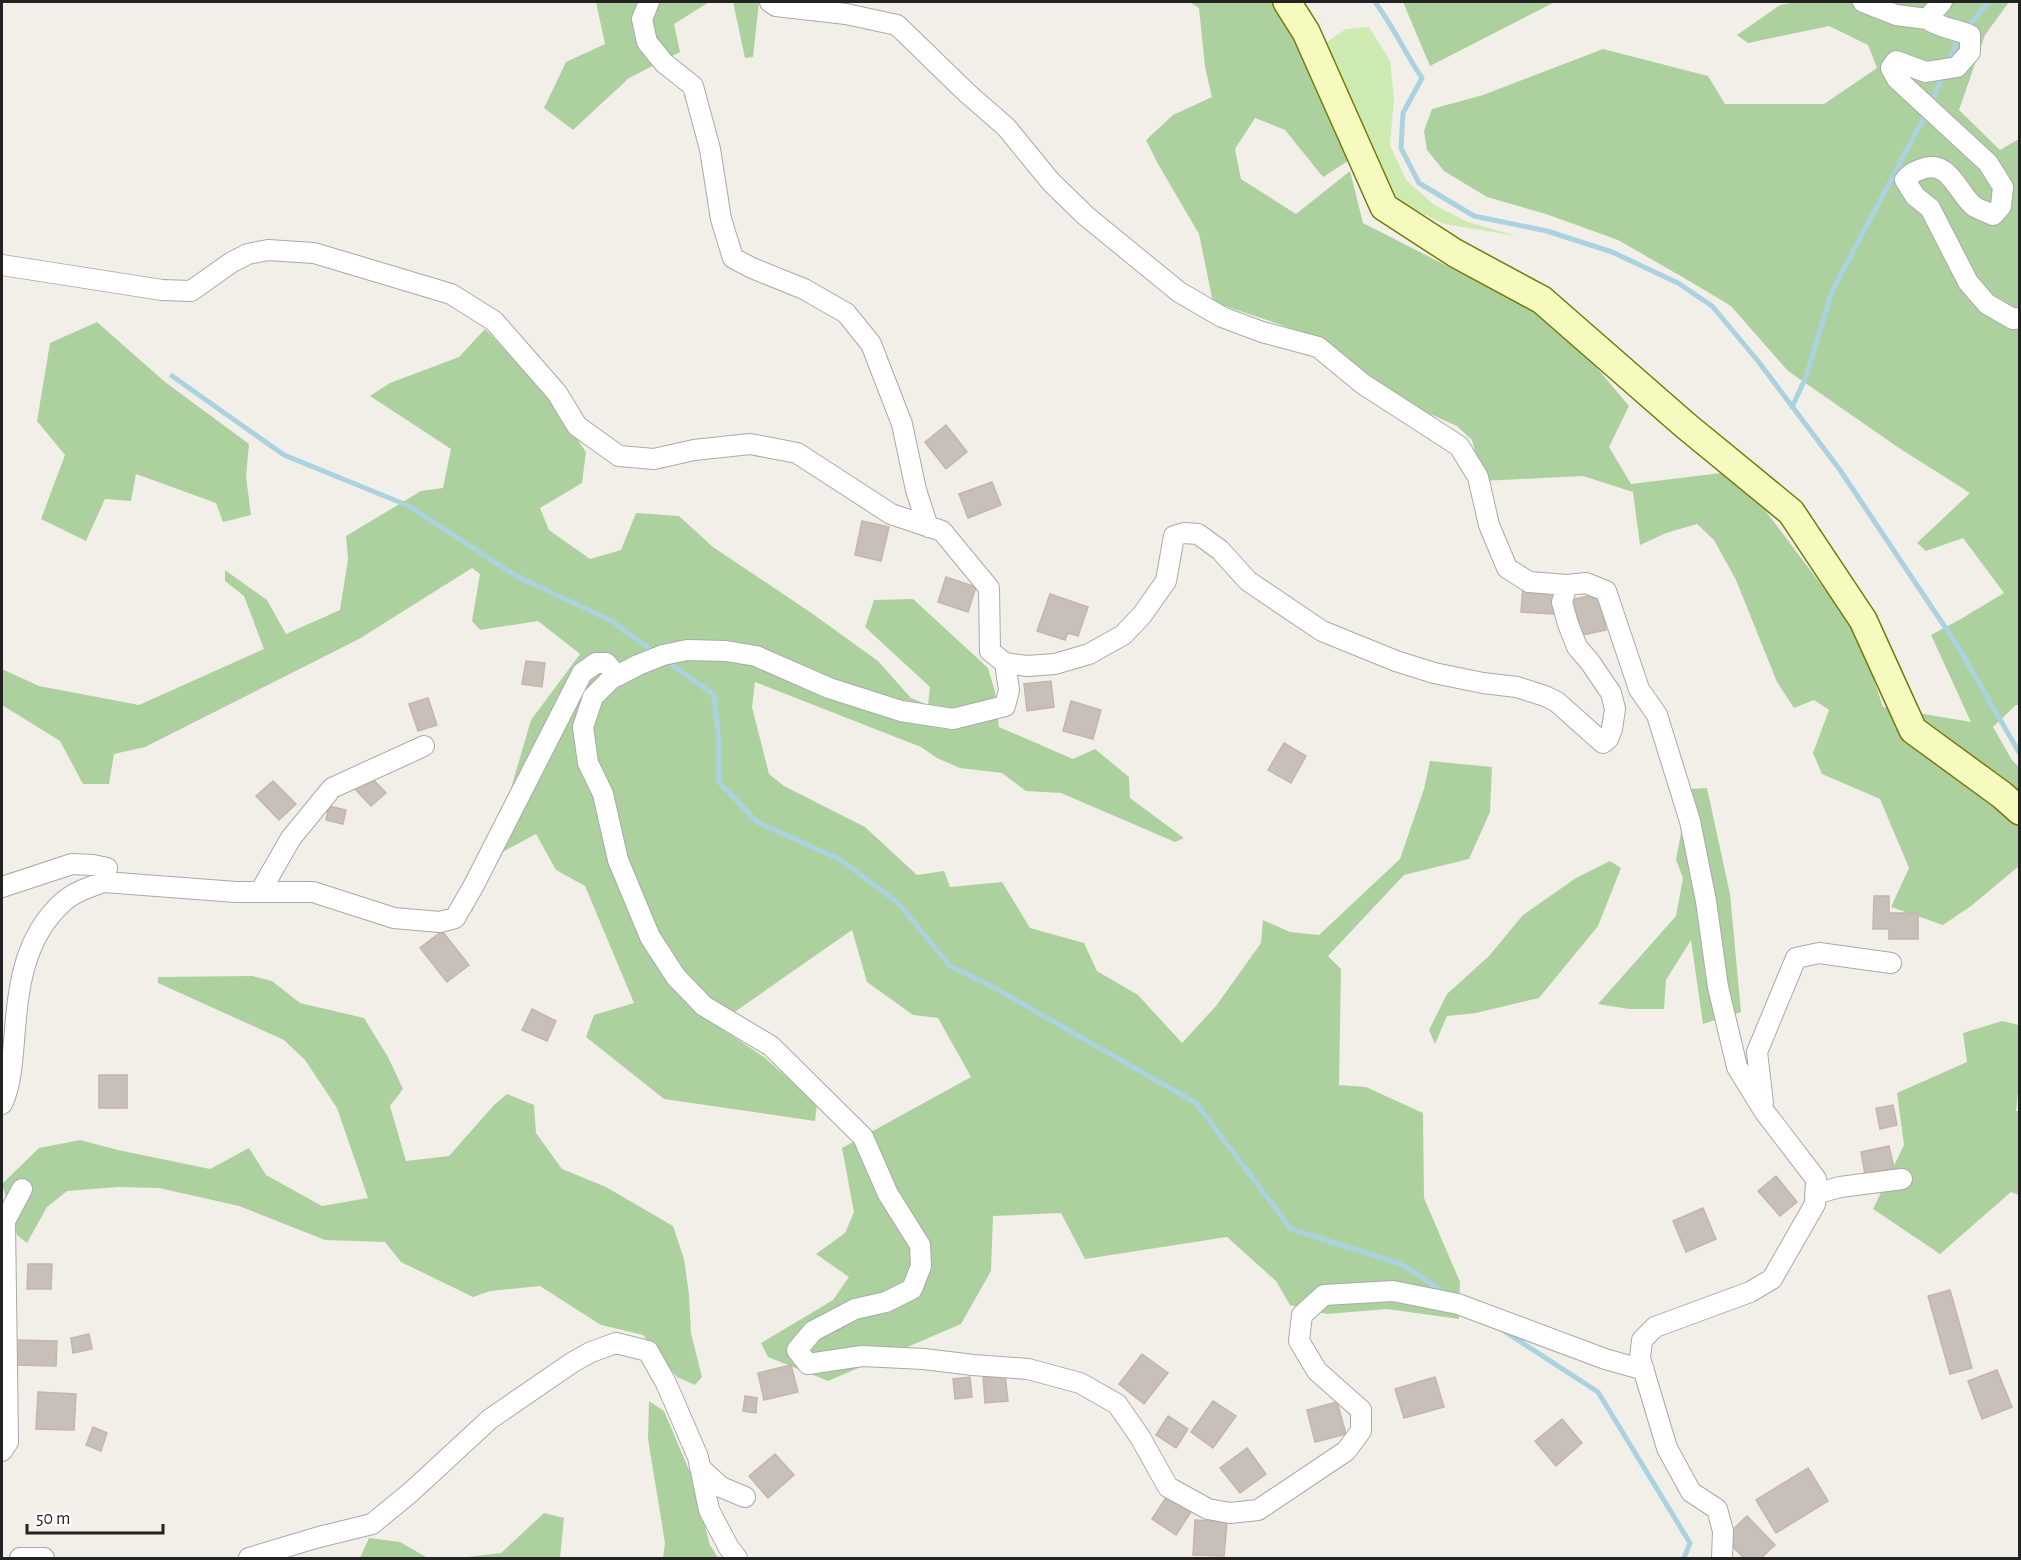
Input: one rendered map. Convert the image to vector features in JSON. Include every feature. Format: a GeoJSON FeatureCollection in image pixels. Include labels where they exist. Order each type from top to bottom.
{"type":"FeatureCollection","features":[{"type":"Feature","properties":{"kind":"street"},"geometry":{"type":"LineString","coordinates":[[649,2],[642,19],[647,42],[664,63],[693,86],[710,149],[721,219],[733,258],[804,289],[846,313],[871,344],[902,424],[916,490],[928,527]]}},
{"type":"Feature","properties":{"kind":"street"},"geometry":{"type":"LineString","coordinates":[[770,2],[776,6],[846,14],[897,25],[967,93],[1006,127],[1051,182],[1086,216],[1179,292],[1222,317],[1262,332],[1318,347],[1363,384],[1459,446],[1478,477],[1489,525],[1507,568],[1529,582],[1567,585],[1586,583],[1606,591],[1639,689],[1657,715],[1690,821],[1706,901],[1718,987],[1737,1067],[1764,1111],[1816,1179],[1815,1204],[1772,1279],[1750,1292],[1655,1327],[1642,1340],[1640,1358],[1667,1448],[1691,1492],[1717,1509],[1723,1530],[1722,1558]]}},
{"type":"Feature","properties":{"kind":"street"},"geometry":{"type":"LineString","coordinates":[[1287,2],[1306,32],[1384,207],[1455,253],[1542,300],[1684,426],[1791,512],[1863,620],[1913,730],[2002,795],[2019,811]]}},
{"type":"Feature","properties":{"kind":"street"},"geometry":{"type":"LineString","coordinates":[[1863,2],[1896,15],[1927,19],[1938,26],[1955,28],[1970,36],[1970,51],[1957,68],[1926,72],[1896,61],[1891,68],[1897,79],[1988,163],[2002,188],[2001,206],[1993,215],[1974,206],[1957,183],[1941,169],[1928,167],[1911,173],[1905,180],[1915,196],[1930,208],[1968,282],[1987,304],[2013,319],[2019,318]]}},
{"type":"Feature","properties":{"kind":"street"},"geometry":{"type":"LineString","coordinates":[[1927,19],[1942,2]]}},
{"type":"Feature","properties":{"kind":"street"},"geometry":{"type":"LineString","coordinates":[[2,265],[162,290],[191,291],[231,262],[248,254],[268,250],[314,253],[451,294],[495,321],[557,393],[578,426],[619,456],[654,459],[694,450],[750,444],[797,453],[891,514],[942,531],[989,588],[990,651],[1005,663],[1027,666],[1055,664],[1089,654],[1123,635],[1142,615],[1166,581],[1174,536],[1185,533],[1198,534],[1220,550],[1248,580],[1322,631],[1396,661],[1484,684],[1516,687],[1545,696],[1557,702],[1603,743],[1608,739],[1612,729],[1615,709],[1611,693],[1577,647],[1568,624],[1562,602],[1567,585]]}},
{"type":"Feature","properties":{"kind":"street"},"geometry":{"type":"LineString","coordinates":[[1005,663],[1009,690],[1005,706],[953,718],[900,711],[829,688],[756,656],[726,651],[687,650],[638,664],[610,679],[593,697],[583,727],[588,763],[603,794],[618,860],[650,938],[676,977],[704,1006],[758,1036],[771,1046],[863,1137],[888,1194],[920,1245],[921,1266],[912,1288],[886,1302],[855,1309],[813,1331],[797,1350],[807,1364],[862,1356],[924,1359],[1028,1369],[1080,1383],[1117,1404],[1140,1437],[1168,1487],[1208,1509],[1230,1513],[1258,1510],[1346,1451],[1361,1431],[1361,1410],[1317,1371],[1299,1341],[1302,1315],[1324,1295],[1393,1291],[1458,1304],[1605,1359],[1644,1370]]}},
{"type":"Feature","properties":{"kind":"street"},"geometry":{"type":"LineString","coordinates":[[2,1104],[11,1071],[19,986],[30,947],[41,928],[63,902],[104,882],[236,892],[313,892],[394,918],[440,922],[455,918],[582,673],[596,663],[606,663],[617,676]]}},
{"type":"Feature","properties":{"kind":"street"},"geometry":{"type":"LineString","coordinates":[[260,892],[291,838],[332,788],[424,746]]}},
{"type":"Feature","properties":{"kind":"street"},"geometry":{"type":"LineString","coordinates":[[2,887],[72,864],[107,868],[104,882]]}},
{"type":"Feature","properties":{"kind":"street"},"geometry":{"type":"LineString","coordinates":[[1764,1111],[1757,1052],[1796,958],[1818,953],[1891,963]]}},
{"type":"Feature","properties":{"kind":"street"},"geometry":{"type":"LineString","coordinates":[[1815,1194],[1840,1187],[1902,1179]]}},
{"type":"Feature","properties":{"kind":"street"},"geometry":{"type":"LineString","coordinates":[[2,1451],[8,1442],[5,1221],[22,1189]]}},
{"type":"Feature","properties":{"kind":"street"},"geometry":{"type":"LineString","coordinates":[[249,1558],[372,1524],[411,1492],[490,1419],[573,1362],[591,1352],[616,1343],[648,1351],[666,1383],[698,1457],[709,1510],[737,1558]]}},
{"type":"Feature","properties":{"kind":"street"},"geometry":{"type":"LineString","coordinates":[[700,1468],[721,1487],[745,1497]]}},
{"type":"Feature","properties":{"kind":"street"},"geometry":{"type":"LineString","coordinates":[[20,1558],[44,1558]]}},
{"type":"Feature","properties":{"kind":"green space"},"geometry":{"type":"Polygon","coordinates":[[[596,2],[709,2],[674,24],[680,52],[629,78],[573,130],[544,108],[566,62],[605,44],[596,2]]]}},
{"type":"Feature","properties":{"kind":"green space"},"geometry":{"type":"Polygon","coordinates":[[[733,2],[759,2],[753,57],[745,58],[733,2]]]}},
{"type":"Feature","properties":{"kind":"green space"},"geometry":{"type":"Polygon","coordinates":[[[1190,2],[1272,2],[1285,21],[1348,161],[1323,177],[1285,130],[1255,118],[1235,149],[1241,179],[1296,214],[1350,171],[1363,223],[1559,323],[1629,406],[1609,447],[1631,484],[1721,473],[1765,510],[1859,635],[1883,707],[1971,722],[1931,635],[2004,593],[1963,538],[1926,551],[1917,543],[1970,493],[1899,448],[1788,371],[1731,306],[1618,240],[1546,214],[1487,197],[1444,171],[1427,150],[1424,131],[1432,109],[1483,95],[1603,49],[1708,76],[1725,104],[1824,104],[1877,68],[1868,45],[1829,26],[1748,43],[1737,35],[1780,5],[1797,2],[2009,2],[1985,35],[1959,110],[2000,150],[2019,139],[2020,706],[2016,705],[1993,727],[2012,760],[2019,767],[2019,866],[1971,906],[1943,925],[1891,907],[1909,868],[1880,799],[1822,774],[1813,753],[1829,710],[1814,700],[1794,708],[1777,682],[1736,580],[1714,540],[1697,524],[1666,533],[1640,545],[1633,492],[1583,476],[1483,481],[1472,440],[1457,426],[1403,402],[1317,337],[1213,302],[1199,234],[1146,140],[1173,115],[1212,97],[1205,67],[1199,8],[1190,2]]]}},
{"type":"Feature","properties":{"kind":"green space"},"geometry":{"type":"Polygon","coordinates":[[[1403,2],[1555,2],[1430,66],[1403,2]]]}},
{"type":"Feature","properties":{"kind":"green space"},"geometry":{"type":"Polygon","coordinates":[[[1369,27],[1390,61],[1394,98],[1390,145],[1406,180],[1433,204],[1465,221],[1517,236],[1444,224],[1404,204],[1380,181],[1324,44],[1346,29],[1369,27]]]}},
{"type":"Feature","properties":{"kind":"green space"},"geometry":{"type":"Polygon","coordinates":[[[97,322],[165,382],[249,444],[246,477],[251,515],[223,522],[216,503],[136,474],[131,501],[105,499],[86,541],[41,519],[65,455],[37,421],[50,343],[97,322]]]}},
{"type":"Feature","properties":{"kind":"green space"},"geometry":{"type":"Polygon","coordinates":[[[485,329],[546,393],[586,452],[582,483],[540,508],[549,530],[590,559],[621,550],[636,513],[679,516],[713,547],[878,661],[911,698],[928,705],[930,687],[865,627],[874,600],[913,599],[988,668],[995,692],[999,727],[1073,759],[1095,749],[1129,777],[1130,798],[1184,838],[1175,842],[1061,793],[1026,791],[1002,773],[960,768],[937,758],[921,747],[755,682],[752,707],[769,774],[784,786],[865,827],[917,875],[944,871],[950,887],[1002,882],[1030,928],[1084,943],[1097,971],[1138,995],[1182,1043],[1216,1006],[1261,943],[1263,920],[1290,932],[1319,935],[1400,859],[1424,789],[1430,761],[1492,767],[1490,812],[1469,859],[1404,875],[1328,956],[1341,969],[1339,1085],[1366,1087],[1423,1113],[1424,1198],[1460,1282],[1459,1319],[1387,1309],[1327,1314],[1290,1305],[1276,1281],[1227,1237],[1085,1259],[1061,1213],[993,1216],[991,1271],[961,1324],[828,1381],[768,1357],[761,1343],[833,1300],[849,1277],[816,1254],[845,1233],[854,1212],[842,1148],[971,1077],[938,1018],[913,1015],[867,982],[852,930],[716,1025],[764,1057],[817,1104],[815,1121],[664,1099],[586,1037],[594,1015],[634,1003],[585,886],[556,870],[536,834],[495,856],[472,912],[454,902],[507,802],[531,720],[580,654],[538,621],[480,630],[472,621],[480,574],[472,568],[359,639],[145,747],[114,754],[109,784],[83,784],[60,741],[2,705],[2,669],[39,686],[139,705],[264,649],[244,596],[225,581],[225,570],[267,600],[286,634],[340,610],[348,559],[346,536],[421,491],[443,488],[451,449],[370,396],[390,383],[459,357],[485,329]]]}},
{"type":"Feature","properties":{"kind":"green space"},"geometry":{"type":"Polygon","coordinates":[[[1707,788],[1730,894],[1741,1012],[1703,1024],[1691,940],[1666,980],[1664,1009],[1629,1009],[1598,1004],[1676,916],[1683,878],[1676,860],[1689,789],[1707,788]]]}},
{"type":"Feature","properties":{"kind":"green space"},"geometry":{"type":"Polygon","coordinates":[[[1610,861],[1621,868],[1598,926],[1539,998],[1476,1013],[1447,1016],[1435,1044],[1429,1030],[1447,994],[1489,956],[1523,915],[1576,878],[1610,861]]]}},
{"type":"Feature","properties":{"kind":"green space"},"geometry":{"type":"Polygon","coordinates":[[[252,976],[272,981],[300,1003],[364,1018],[388,1057],[403,1089],[390,1106],[406,1161],[449,1156],[494,1105],[507,1094],[534,1105],[536,1133],[562,1169],[606,1187],[673,1226],[684,1259],[691,1333],[702,1377],[695,1385],[677,1377],[643,1335],[601,1325],[540,1286],[490,1291],[473,1297],[401,1262],[385,1242],[325,1240],[239,1206],[159,1188],[118,1187],[67,1191],[47,1207],[27,1243],[17,1235],[2,1184],[39,1148],[80,1140],[210,1169],[249,1148],[266,1175],[322,1206],[368,1198],[337,1108],[305,1060],[284,1040],[158,983],[158,977],[252,976]]]}},
{"type":"Feature","properties":{"kind":"green space"},"geometry":{"type":"Polygon","coordinates":[[[2002,1021],[2019,1025],[2020,1074],[2016,1111],[2020,1111],[2019,1195],[2011,1192],[1940,1254],[1873,1209],[1904,1145],[1897,1093],[1967,1062],[1963,1033],[2002,1021]]]}},
{"type":"Feature","properties":{"kind":"green space"},"geometry":{"type":"Polygon","coordinates":[[[649,1401],[664,1411],[692,1477],[710,1545],[718,1558],[663,1558],[665,1543],[648,1439],[649,1401]]]}},
{"type":"Feature","properties":{"kind":"green space"},"geometry":{"type":"Polygon","coordinates":[[[544,1513],[564,1518],[560,1558],[459,1558],[501,1553],[544,1513]]]}},
{"type":"Feature","properties":{"kind":"green space"},"geometry":{"type":"Polygon","coordinates":[[[369,1538],[400,1542],[428,1558],[360,1558],[369,1538]]]}},
{"type":"Feature","properties":{"kind":"building"},"geometry":{"type":"Polygon","coordinates":[[[946,425],[967,452],[946,469],[925,442],[946,425]]]}},
{"type":"Feature","properties":{"kind":"building"},"geometry":{"type":"Polygon","coordinates":[[[992,482],[1001,505],[968,518],[959,494],[992,482]]]}},
{"type":"Feature","properties":{"kind":"building"},"geometry":{"type":"Polygon","coordinates":[[[862,521],[889,527],[881,561],[855,555],[862,521]]]}},
{"type":"Feature","properties":{"kind":"building"},"geometry":{"type":"Polygon","coordinates":[[[946,577],[976,587],[968,612],[938,602],[946,577]]]}},
{"type":"Feature","properties":{"kind":"building"},"geometry":{"type":"Polygon","coordinates":[[[1523,587],[1555,589],[1554,614],[1521,612],[1523,587]]]}},
{"type":"Feature","properties":{"kind":"building"},"geometry":{"type":"Polygon","coordinates":[[[1050,594],[1088,607],[1078,636],[1068,633],[1065,640],[1037,631],[1050,594]]]}},
{"type":"Feature","properties":{"kind":"building"},"geometry":{"type":"Polygon","coordinates":[[[1598,594],[1606,630],[1578,636],[1570,600],[1598,594]]]}},
{"type":"Feature","properties":{"kind":"building"},"geometry":{"type":"Polygon","coordinates":[[[526,661],[545,663],[542,687],[522,684],[526,661]]]}},
{"type":"Feature","properties":{"kind":"building"},"geometry":{"type":"Polygon","coordinates":[[[1051,681],[1054,707],[1027,711],[1024,684],[1051,681]]]}},
{"type":"Feature","properties":{"kind":"building"},"geometry":{"type":"Polygon","coordinates":[[[428,698],[437,725],[418,731],[409,704],[428,698]]]}},
{"type":"Feature","properties":{"kind":"building"},"geometry":{"type":"Polygon","coordinates":[[[1071,701],[1101,710],[1093,739],[1063,731],[1071,701]]]}},
{"type":"Feature","properties":{"kind":"building"},"geometry":{"type":"Polygon","coordinates":[[[1284,743],[1306,756],[1291,783],[1268,770],[1284,743]]]}},
{"type":"Feature","properties":{"kind":"building"},"geometry":{"type":"Polygon","coordinates":[[[370,776],[386,793],[371,806],[355,789],[370,776]]]}},
{"type":"Feature","properties":{"kind":"building"},"geometry":{"type":"Polygon","coordinates":[[[273,781],[296,804],[279,820],[256,796],[273,781]]]}},
{"type":"Feature","properties":{"kind":"building"},"geometry":{"type":"Polygon","coordinates":[[[329,806],[346,810],[343,824],[326,820],[329,806]]]}},
{"type":"Feature","properties":{"kind":"building"},"geometry":{"type":"Polygon","coordinates":[[[1874,896],[1889,896],[1889,913],[1918,913],[1918,939],[1889,939],[1889,929],[1873,929],[1874,896]]]}},
{"type":"Feature","properties":{"kind":"building"},"geometry":{"type":"Polygon","coordinates":[[[442,931],[469,965],[447,982],[420,948],[442,931]]]}},
{"type":"Feature","properties":{"kind":"building"},"geometry":{"type":"Polygon","coordinates":[[[532,1009],[556,1021],[547,1041],[522,1030],[532,1009]]]}},
{"type":"Feature","properties":{"kind":"building"},"geometry":{"type":"Polygon","coordinates":[[[99,1075],[127,1075],[127,1108],[99,1108],[99,1075]]]}},
{"type":"Feature","properties":{"kind":"building"},"geometry":{"type":"Polygon","coordinates":[[[1893,1105],[1897,1125],[1880,1129],[1876,1108],[1893,1105]]]}},
{"type":"Feature","properties":{"kind":"building"},"geometry":{"type":"Polygon","coordinates":[[[1889,1146],[1894,1168],[1865,1174],[1861,1152],[1889,1146]]]}},
{"type":"Feature","properties":{"kind":"building"},"geometry":{"type":"Polygon","coordinates":[[[1776,1176],[1797,1202],[1780,1216],[1758,1191],[1776,1176]]]}},
{"type":"Feature","properties":{"kind":"building"},"geometry":{"type":"Polygon","coordinates":[[[1703,1208],[1716,1239],[1686,1252],[1673,1221],[1703,1208]]]}},
{"type":"Feature","properties":{"kind":"building"},"geometry":{"type":"Polygon","coordinates":[[[28,1264],[52,1264],[51,1289],[27,1289],[28,1264]]]}},
{"type":"Feature","properties":{"kind":"building"},"geometry":{"type":"Polygon","coordinates":[[[1950,1290],[1972,1368],[1950,1374],[1928,1296],[1950,1290]]]}},
{"type":"Feature","properties":{"kind":"building"},"geometry":{"type":"Polygon","coordinates":[[[89,1334],[92,1349],[73,1353],[71,1338],[89,1334]]]}},
{"type":"Feature","properties":{"kind":"building"},"geometry":{"type":"Polygon","coordinates":[[[16,1340],[57,1341],[56,1366],[15,1365],[16,1340]]]}},
{"type":"Feature","properties":{"kind":"building"},"geometry":{"type":"Polygon","coordinates":[[[1142,1354],[1168,1373],[1144,1404],[1119,1384],[1142,1354]]]}},
{"type":"Feature","properties":{"kind":"building"},"geometry":{"type":"Polygon","coordinates":[[[791,1365],[798,1392],[764,1400],[758,1373],[791,1365]]]}},
{"type":"Feature","properties":{"kind":"building"},"geometry":{"type":"Polygon","coordinates":[[[1997,1370],[2012,1407],[1982,1419],[1968,1381],[1997,1370]]]}},
{"type":"Feature","properties":{"kind":"building"},"geometry":{"type":"Polygon","coordinates":[[[1005,1374],[1008,1401],[985,1403],[983,1376],[1005,1374]]]}},
{"type":"Feature","properties":{"kind":"building"},"geometry":{"type":"Polygon","coordinates":[[[970,1377],[972,1397],[955,1399],[953,1379],[970,1377]]]}},
{"type":"Feature","properties":{"kind":"building"},"geometry":{"type":"Polygon","coordinates":[[[1435,1377],[1444,1407],[1404,1418],[1395,1389],[1435,1377]]]}},
{"type":"Feature","properties":{"kind":"building"},"geometry":{"type":"Polygon","coordinates":[[[38,1392],[76,1394],[74,1430],[36,1429],[38,1392]]]}},
{"type":"Feature","properties":{"kind":"building"},"geometry":{"type":"Polygon","coordinates":[[[745,1396],[757,1398],[756,1413],[743,1411],[745,1396]]]}},
{"type":"Feature","properties":{"kind":"building"},"geometry":{"type":"Polygon","coordinates":[[[1213,1401],[1236,1416],[1213,1448],[1191,1432],[1213,1401]]]}},
{"type":"Feature","properties":{"kind":"building"},"geometry":{"type":"Polygon","coordinates":[[[1337,1402],[1346,1434],[1315,1442],[1307,1410],[1337,1402]]]}},
{"type":"Feature","properties":{"kind":"building"},"geometry":{"type":"Polygon","coordinates":[[[1168,1416],[1188,1429],[1176,1448],[1156,1435],[1168,1416]]]}},
{"type":"Feature","properties":{"kind":"building"},"geometry":{"type":"Polygon","coordinates":[[[1562,1419],[1582,1443],[1556,1466],[1535,1441],[1562,1419]]]}},
{"type":"Feature","properties":{"kind":"building"},"geometry":{"type":"Polygon","coordinates":[[[93,1427],[107,1433],[101,1451],[86,1445],[93,1427]]]}},
{"type":"Feature","properties":{"kind":"building"},"geometry":{"type":"Polygon","coordinates":[[[1247,1448],[1266,1474],[1240,1493],[1220,1468],[1247,1448]]]}},
{"type":"Feature","properties":{"kind":"building"},"geometry":{"type":"Polygon","coordinates":[[[775,1454],[794,1475],[768,1498],[749,1476],[775,1454]]]}},
{"type":"Feature","properties":{"kind":"building"},"geometry":{"type":"Polygon","coordinates":[[[1808,1468],[1828,1501],[1776,1533],[1756,1500],[1808,1468]]]}},
{"type":"Feature","properties":{"kind":"building"},"geometry":{"type":"Polygon","coordinates":[[[1167,1496],[1191,1512],[1176,1535],[1152,1519],[1167,1496]]]}},
{"type":"Feature","properties":{"kind":"building"},"geometry":{"type":"Polygon","coordinates":[[[1747,1516],[1775,1545],[1761,1558],[1744,1558],[1724,1538],[1747,1516]]]}},
{"type":"Feature","properties":{"kind":"building"},"geometry":{"type":"Polygon","coordinates":[[[1195,1520],[1227,1522],[1224,1556],[1193,1555],[1195,1520]]]}},
{"type":"Feature","properties":{"kind":"waterway"},"geometry":{"type":"LineString","coordinates":[[1375,2],[1422,78],[1403,113],[1401,148],[1419,183],[1474,216],[1547,231],[1612,252],[1678,283],[1712,306],[1758,361],[1840,470],[1957,645],[2020,754]]}},
{"type":"Feature","properties":{"kind":"waterway"},"geometry":{"type":"LineString","coordinates":[[1947,65],[1959,37],[1989,2]]}},
{"type":"Feature","properties":{"kind":"waterway"},"geometry":{"type":"LineString","coordinates":[[1931,103],[1944,73]]}},
{"type":"Feature","properties":{"kind":"waterway"},"geometry":{"type":"LineString","coordinates":[[1792,407],[1806,377],[1832,291],[1927,112]]}},
{"type":"Feature","properties":{"kind":"waterway"},"geometry":{"type":"LineString","coordinates":[[172,376],[284,455],[409,506],[516,576],[612,621],[655,653]]}},
{"type":"Feature","properties":{"kind":"waterway"},"geometry":{"type":"LineString","coordinates":[[665,660],[714,695],[719,742],[719,782],[757,822],[841,860],[898,903],[950,966],[993,987],[1196,1103],[1291,1229],[1401,1264],[1448,1295]]}},
{"type":"Feature","properties":{"kind":"waterway"},"geometry":{"type":"LineString","coordinates":[[1501,1329],[1598,1392],[1690,1543],[1684,1558]]}}]}
